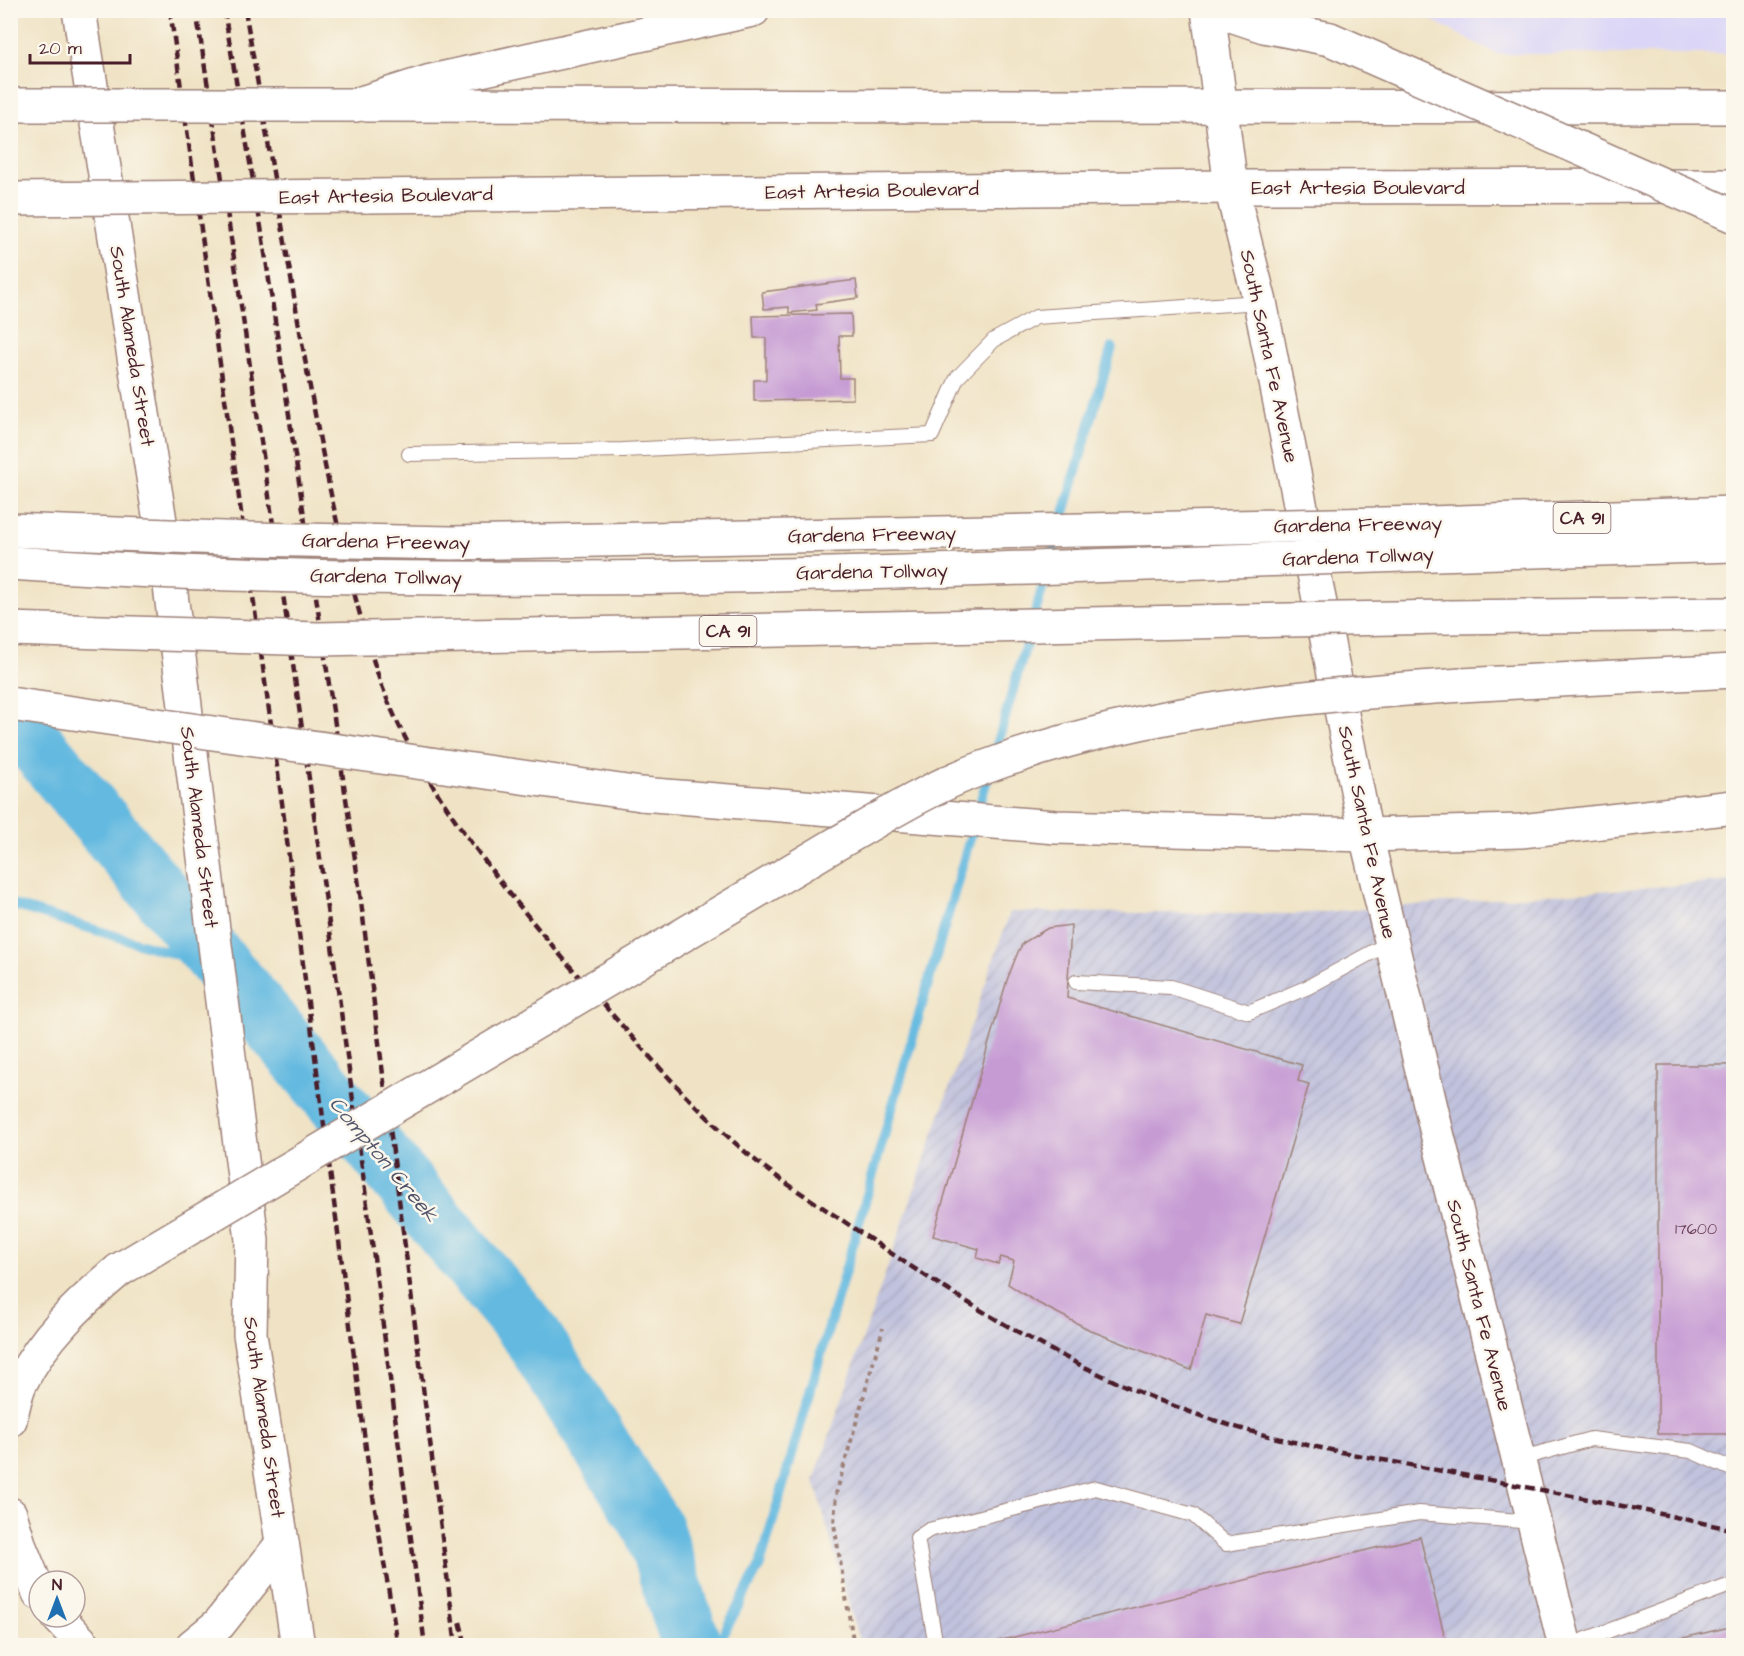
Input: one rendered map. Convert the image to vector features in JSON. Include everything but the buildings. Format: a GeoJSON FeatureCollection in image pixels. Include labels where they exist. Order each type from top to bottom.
{"type":"FeatureCollection","features":[{"type":"Feature","properties":{"kind":"main road","name":"South Alameda Street"},"geometry":{"type":"LineString","coordinates":[[79,10],[169,578],[252,1240],[250,1334],[298,1646]]}},
{"type":"Feature","properties":{"kind":"main road"},"geometry":{"type":"LineString","coordinates":[[355,105],[430,81],[753,10]]}},
{"type":"Feature","properties":{"kind":"main road","name":"South Santa Fe Avenue"},"geometry":{"type":"LineString","coordinates":[[1208,10],[1218,105],[1232,187],[1260,302],[1366,835],[1534,1522],[1567,1646]]}},
{"type":"Feature","properties":{"kind":"main road"},"geometry":{"type":"LineString","coordinates":[[1216,10],[1264,26],[1330,39]]}},
{"type":"Feature","properties":{"kind":"main road"},"geometry":{"type":"LineString","coordinates":[[1279,10],[1330,39],[1734,216]]}},
{"type":"Feature","properties":{"kind":"main road"},"geometry":{"type":"LineString","coordinates":[[10,105],[1734,107]]}},
{"type":"Feature","properties":{"kind":"main road","name":"East Artesia Boulevard"},"geometry":{"type":"LineString","coordinates":[[10,199],[1232,187],[1734,186]]}},
{"type":"Feature","properties":{"kind":"main road","name":"Gardena Freeway"},"geometry":{"type":"LineString","coordinates":[[10,530],[250,539],[452,543],[1433,538],[1734,513]]}},
{"type":"Feature","properties":{"kind":"main road","name":"Gardena Tollway"},"geometry":{"type":"LineString","coordinates":[[10,563],[143,572],[549,579],[1433,538],[1734,545]]}},
{"type":"Feature","properties":{"kind":"main road","name":"CA 91"},"geometry":{"type":"LineString","coordinates":[[10,629],[318,639],[1446,617],[1734,614]]}},
{"type":"Feature","properties":{"kind":"main road"},"geometry":{"type":"LineString","coordinates":[[10,1420],[19,1385],[43,1346],[71,1311],[119,1270],[836,844],[924,794],[961,777],[1094,733],[1202,709],[1265,700],[1461,685],[1734,671]]}},
{"type":"Feature","properties":{"kind":"main road"},"geometry":{"type":"LineString","coordinates":[[10,704],[641,794],[1056,827],[1366,835],[1521,831],[1734,807]]}},
{"type":"Feature","properties":{"kind":"main road"},"geometry":{"type":"LineString","coordinates":[[10,1514],[29,1569]]}},
{"type":"Feature","properties":{"kind":"main road"},"geometry":{"type":"LineString","coordinates":[[192,1646],[219,1624],[282,1544]]}},
{"type":"Feature","properties":{"kind":"main road"},"geometry":{"type":"LineString","coordinates":[[69,1629],[85,1646]]}},
{"type":"Feature","properties":{"kind":"lane"},"geometry":{"type":"LineString","coordinates":[[409,454],[624,450],[932,435],[957,378],[994,340],[1036,317],[1260,302]]}},
{"type":"Feature","properties":{"kind":"lane"},"geometry":{"type":"LineString","coordinates":[[1076,982],[1171,987],[1249,1012],[1308,987],[1391,942]]}},
{"type":"Feature","properties":{"kind":"lane"},"geometry":{"type":"LineString","coordinates":[[1519,1459],[1591,1439],[1691,1451],[1734,1470]]}},
{"type":"Feature","properties":{"kind":"lane"},"geometry":{"type":"LineString","coordinates":[[936,1646],[917,1538],[929,1530],[1096,1488],[1193,1515],[1226,1544],[1419,1513],[1534,1522]]}},
{"type":"Feature","properties":{"kind":"lane"},"geometry":{"type":"LineString","coordinates":[[1567,1646],[1725,1587]]}},
{"type":"Feature","properties":{"kind":"path"},"geometry":{"type":"LineString","coordinates":[[854,1646],[834,1524],[836,1504],[883,1328]]}},
{"type":"Feature","properties":{"kind":"shaded area"},"geometry":{"type":"Polygon","coordinates":[[[1414,11],[1733,11],[1733,54],[1497,54],[1414,11]]]}},
{"type":"Feature","properties":{"kind":"shaded area"},"geometry":{"type":"Polygon","coordinates":[[[1733,881],[1733,1645],[860,1645],[814,1480],[1010,912],[1296,914],[1733,881]]]}},
{"type":"Feature","properties":{"kind":"waterway"},"geometry":{"type":"LineString","coordinates":[[717,1646],[760,1565],[1112,347]]}},
{"type":"Feature","properties":{"kind":"waterway","name":"Compton Creek"},"geometry":{"type":"LineString","coordinates":[[10,714],[530,1333],[653,1528],[692,1646]]}},
{"type":"Feature","properties":{"kind":"waterway"},"geometry":{"type":"LineString","coordinates":[[10,904],[214,966]]}},
{"type":"Feature","properties":{"kind":"railway"},"geometry":{"type":"LineString","coordinates":[[170,10],[281,795],[370,1479],[398,1646]]}},
{"type":"Feature","properties":{"kind":"railway"},"geometry":{"type":"LineString","coordinates":[[196,10],[258,418],[316,827],[425,1646]]}},
{"type":"Feature","properties":{"kind":"railway"},"geometry":{"type":"LineString","coordinates":[[224,10],[262,233],[359,886],[456,1646]]}},
{"type":"Feature","properties":{"kind":"railway"},"geometry":{"type":"LineString","coordinates":[[245,10],[305,359],[331,494],[364,628],[377,672],[393,713],[439,796],[497,878],[587,986],[681,1091],[721,1130],[769,1171],[904,1262],[997,1320],[1044,1346],[1142,1393],[1193,1413],[1292,1442],[1658,1513],[1734,1530]]}},
{"type":"Feature","properties":{"kind":"railway"},"geometry":{"type":"LineString","coordinates":[[460,1622],[466,1646]]}}]}
